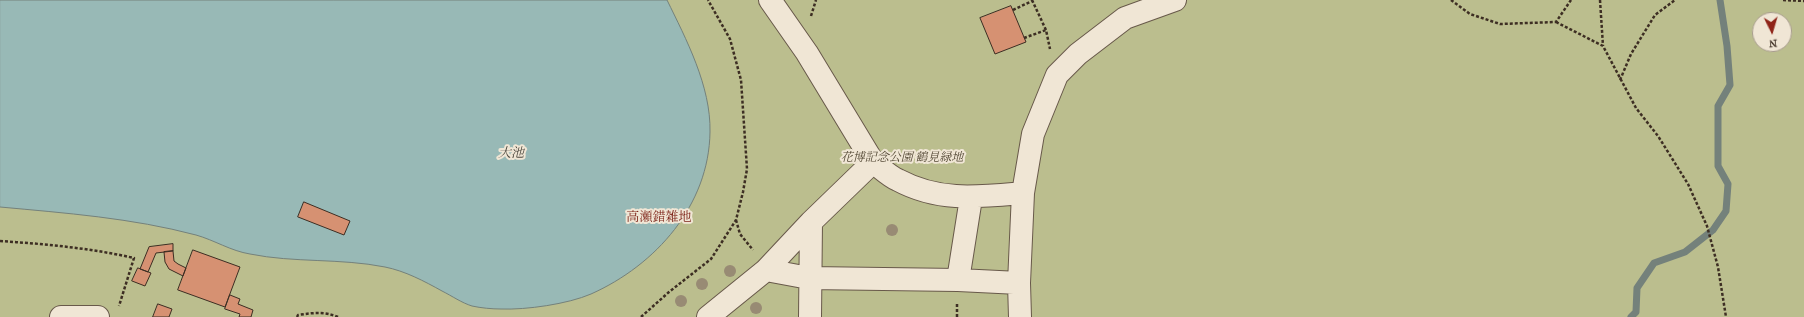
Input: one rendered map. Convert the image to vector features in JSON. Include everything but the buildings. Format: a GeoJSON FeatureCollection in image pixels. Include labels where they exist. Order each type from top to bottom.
{"type":"FeatureCollection","features":[{"type":"Feature","properties":{"kind":"street"},"geometry":{"type":"LineString","coordinates":[[770,0],[807,52],[873,162],[897,180],[927,193],[971,198],[1023,193]]}},
{"type":"Feature","properties":{"kind":"street"},"geometry":{"type":"LineString","coordinates":[[1020,317],[1019,283],[1023,193],[1033,134],[1057,75],[1078,54],[1125,18],[1175,0]]}},
{"type":"Feature","properties":{"kind":"street"},"geometry":{"type":"LineString","coordinates":[[708,317],[766,270],[811,222],[873,162]]}},
{"type":"Feature","properties":{"kind":"street"},"geometry":{"type":"LineString","coordinates":[[958,280],[971,198]]}},
{"type":"Feature","properties":{"kind":"street"},"geometry":{"type":"LineString","coordinates":[[810,317],[809,278],[811,222]]}},
{"type":"Feature","properties":{"kind":"street"},"geometry":{"type":"LineString","coordinates":[[766,270],[809,278],[958,280],[1019,283]]}},
{"type":"Feature","properties":{"kind":"street"},"geometry":{"type":"LineString","coordinates":[[61,317],[98,317]]}},
{"type":"Feature","properties":{"kind":"path"},"geometry":{"type":"LineString","coordinates":[[641,317],[669,292],[711,259],[736,220],[743,192],[746,169],[741,80],[730,39],[708,0]]}},
{"type":"Feature","properties":{"kind":"path"},"geometry":{"type":"LineString","coordinates":[[1451,0],[1470,14],[1500,24],[1556,22],[1603,46]]}},
{"type":"Feature","properties":{"kind":"path"},"geometry":{"type":"LineString","coordinates":[[1556,22],[1571,0]]}},
{"type":"Feature","properties":{"kind":"path"},"geometry":{"type":"LineString","coordinates":[[1600,0],[1603,46],[1636,108],[1658,136],[1688,184],[1707,226],[1718,267],[1726,317]]}},
{"type":"Feature","properties":{"kind":"path"},"geometry":{"type":"LineString","coordinates":[[1620,80],[1631,54],[1655,15],[1676,0]]}},
{"type":"Feature","properties":{"kind":"path"},"geometry":{"type":"LineString","coordinates":[[1783,0],[1804,1]]}},
{"type":"Feature","properties":{"kind":"path"},"geometry":{"type":"LineString","coordinates":[[1013,10],[1032,1],[1046,30],[1057,75]]}},
{"type":"Feature","properties":{"kind":"path"},"geometry":{"type":"LineString","coordinates":[[1024,38],[1046,30]]}},
{"type":"Feature","properties":{"kind":"path"},"geometry":{"type":"LineString","coordinates":[[736,220],[740,234],[756,254],[766,270]]}},
{"type":"Feature","properties":{"kind":"path"},"geometry":{"type":"LineString","coordinates":[[0,242],[36,243],[107,252],[134,258],[118,308]]}},
{"type":"Feature","properties":{"kind":"path"},"geometry":{"type":"LineString","coordinates":[[297,317],[298,315],[319,312],[338,317]]}},
{"type":"Feature","properties":{"kind":"green space","name":"花博記念公園 鶴見緑地"},"geometry":{"type":"Polygon","coordinates":[[[0,0],[1804,0],[1804,317],[0,317],[0,0]]]}},
{"type":"Feature","properties":{"kind":"water","name":"大池"},"geometry":{"type":"Polygon","coordinates":[[[0,0],[667,0],[696,63],[702,80],[709,115],[710,132],[707,159],[700,184],[689,208],[674,230],[657,249],[637,267],[615,282],[582,298],[547,306],[511,309],[494,309],[472,306],[414,277],[385,267],[351,262],[267,257],[243,253],[196,235],[148,224],[98,217],[0,207],[0,0]]]}},
{"type":"Feature","properties":{"kind":"waterway"},"geometry":{"type":"LineString","coordinates":[[1631,317],[1636,312],[1637,288],[1654,263],[1685,252],[1713,230],[1726,211],[1728,184],[1718,166],[1718,106],[1730,85],[1727,46],[1720,0]]}},
{"type":"Feature","properties":{"kind":"district","name":"高瀬錯雑地"},"geometry":{"type":"Point","coordinates":[659,218]}}]}
